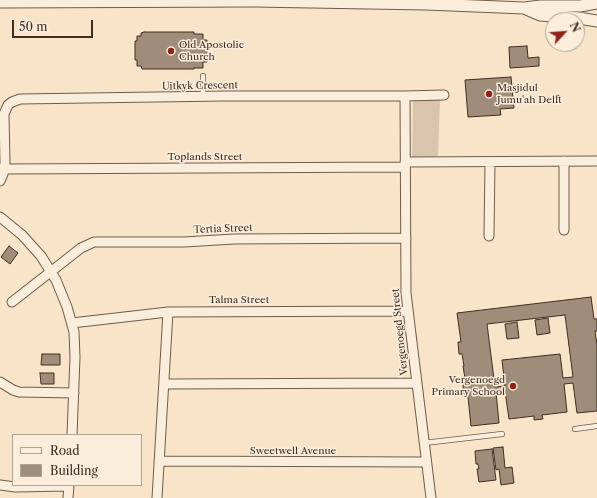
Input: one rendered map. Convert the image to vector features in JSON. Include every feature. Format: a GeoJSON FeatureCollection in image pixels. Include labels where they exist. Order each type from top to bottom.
{"type":"FeatureCollection","features":[{"type":"Feature","properties":{"kind":"street"},"geometry":{"type":"LineString","coordinates":[[0,2],[213,1],[464,3],[524,8],[597,4],[595,12],[597,21],[540,15],[524,8]]}},
{"type":"Feature","properties":{"kind":"street","name":"Uitkyk Crescent"},"geometry":{"type":"LineString","coordinates":[[0,181],[5,169],[4,114],[8,105],[15,100],[20,99],[203,96],[444,95]]}},
{"type":"Feature","properties":{"kind":"street"},"geometry":{"type":"LineString","coordinates":[[405,96],[405,165]]}},
{"type":"Feature","properties":{"kind":"street","name":"Toplands Street"},"geometry":{"type":"LineString","coordinates":[[5,169],[405,165],[526,161],[597,161]]}},
{"type":"Feature","properties":{"kind":"street"},"geometry":{"type":"LineString","coordinates":[[564,161],[564,230]]}},
{"type":"Feature","properties":{"kind":"street"},"geometry":{"type":"LineString","coordinates":[[489,236],[490,162]]}},
{"type":"Feature","properties":{"kind":"street","name":"Vergenoegd Street"},"geometry":{"type":"LineString","coordinates":[[405,165],[407,311],[431,498]]}},
{"type":"Feature","properties":{"kind":"street"},"geometry":{"type":"LineString","coordinates":[[0,217],[29,242],[41,256],[51,271],[64,297],[74,332],[75,357],[72,434]]}},
{"type":"Feature","properties":{"kind":"street","name":"Tertia Street"},"geometry":{"type":"LineString","coordinates":[[12,302],[80,248],[94,242],[184,242],[234,239],[406,238]]}},
{"type":"Feature","properties":{"kind":"street","name":"Talma Street"},"geometry":{"type":"LineString","coordinates":[[72,323],[168,312],[407,311]]}},
{"type":"Feature","properties":{"kind":"street"},"geometry":{"type":"LineString","coordinates":[[157,498],[168,312]]}},
{"type":"Feature","properties":{"kind":"street"},"geometry":{"type":"LineString","coordinates":[[0,382],[19,392],[74,393]]}},
{"type":"Feature","properties":{"kind":"street"},"geometry":{"type":"LineString","coordinates":[[164,384],[417,383]]}},
{"type":"Feature","properties":{"kind":"street","name":"Sweetwell Avenue"},"geometry":{"type":"LineString","coordinates":[[159,462],[426,462]]}},
{"type":"Feature","properties":{"kind":"street"},"geometry":{"type":"LineString","coordinates":[[0,484],[15,487],[69,486],[68,498]]}},
{"type":"Feature","properties":{"kind":"lane"},"geometry":{"type":"LineString","coordinates":[[203,76],[203,96]]}},
{"type":"Feature","properties":{"kind":"lane"},"geometry":{"type":"LineString","coordinates":[[575,429],[597,426]]}},
{"type":"Feature","properties":{"kind":"lane"},"geometry":{"type":"LineString","coordinates":[[424,443],[502,434]]}},
{"type":"Feature","properties":{"kind":"shaded area"},"geometry":{"type":"Polygon","coordinates":[[[413,100],[440,100],[438,157],[412,157],[413,100]]]}},
{"type":"Feature","properties":{"kind":"building","name":"Old Apostolic Church"},"geometry":{"type":"Polygon","coordinates":[[[194,32],[194,34],[203,34],[203,40],[207,40],[207,62],[203,62],[203,68],[194,69],[142,69],[141,66],[137,66],[137,60],[135,60],[135,41],[137,41],[137,36],[141,36],[141,33],[194,32]]]}},
{"type":"Feature","properties":{"kind":"building"},"geometry":{"type":"Polygon","coordinates":[[[527,46],[528,58],[539,57],[539,66],[510,68],[509,47],[527,46]]]}},
{"type":"Feature","properties":{"kind":"building","name":"Masjidul Jumu'ah Delft"},"geometry":{"type":"Polygon","coordinates":[[[511,77],[514,108],[500,109],[501,115],[468,117],[465,80],[511,77]]]}},
{"type":"Feature","properties":{"kind":"building"},"geometry":{"type":"Polygon","coordinates":[[[9,246],[18,253],[10,264],[1,257],[9,246]]]}},
{"type":"Feature","properties":{"kind":"building"},"geometry":{"type":"Polygon","coordinates":[[[591,297],[594,319],[597,319],[597,331],[595,331],[597,345],[597,411],[577,413],[573,383],[564,384],[567,412],[542,415],[543,419],[534,420],[534,416],[509,419],[505,391],[496,392],[499,423],[471,426],[468,397],[464,397],[463,385],[466,385],[462,354],[459,354],[458,342],[461,342],[457,313],[591,297]],[[565,315],[487,324],[495,387],[505,386],[502,360],[560,354],[563,378],[573,377],[565,315]]]}},
{"type":"Feature","properties":{"kind":"building"},"geometry":{"type":"Polygon","coordinates":[[[548,318],[550,333],[537,335],[535,320],[548,318]]]}},
{"type":"Feature","properties":{"kind":"building"},"geometry":{"type":"Polygon","coordinates":[[[517,322],[519,338],[507,339],[505,324],[517,322]]]}},
{"type":"Feature","properties":{"kind":"building"},"geometry":{"type":"Polygon","coordinates":[[[42,354],[60,354],[60,365],[41,365],[42,354]]]}},
{"type":"Feature","properties":{"kind":"building"},"geometry":{"type":"Polygon","coordinates":[[[40,373],[54,373],[54,384],[41,384],[40,373]]]}},
{"type":"Feature","properties":{"kind":"building"},"geometry":{"type":"Polygon","coordinates":[[[503,447],[505,468],[512,467],[514,483],[501,485],[499,469],[496,470],[493,448],[503,447]]]}},
{"type":"Feature","properties":{"kind":"building"},"geometry":{"type":"Polygon","coordinates":[[[492,449],[496,480],[479,482],[477,469],[479,469],[478,464],[476,464],[475,451],[492,449]]]}},
{"type":"Feature","properties":{"kind":"place","name":"Old Apostolic Church"},"geometry":{"type":"Point","coordinates":[171,51]}},
{"type":"Feature","properties":{"kind":"place","name":"Masjidul Jumu'ah Delft"},"geometry":{"type":"Point","coordinates":[489,94]}},
{"type":"Feature","properties":{"kind":"place","name":"Vergenoegd Primary School"},"geometry":{"type":"Point","coordinates":[513,386]}}]}
